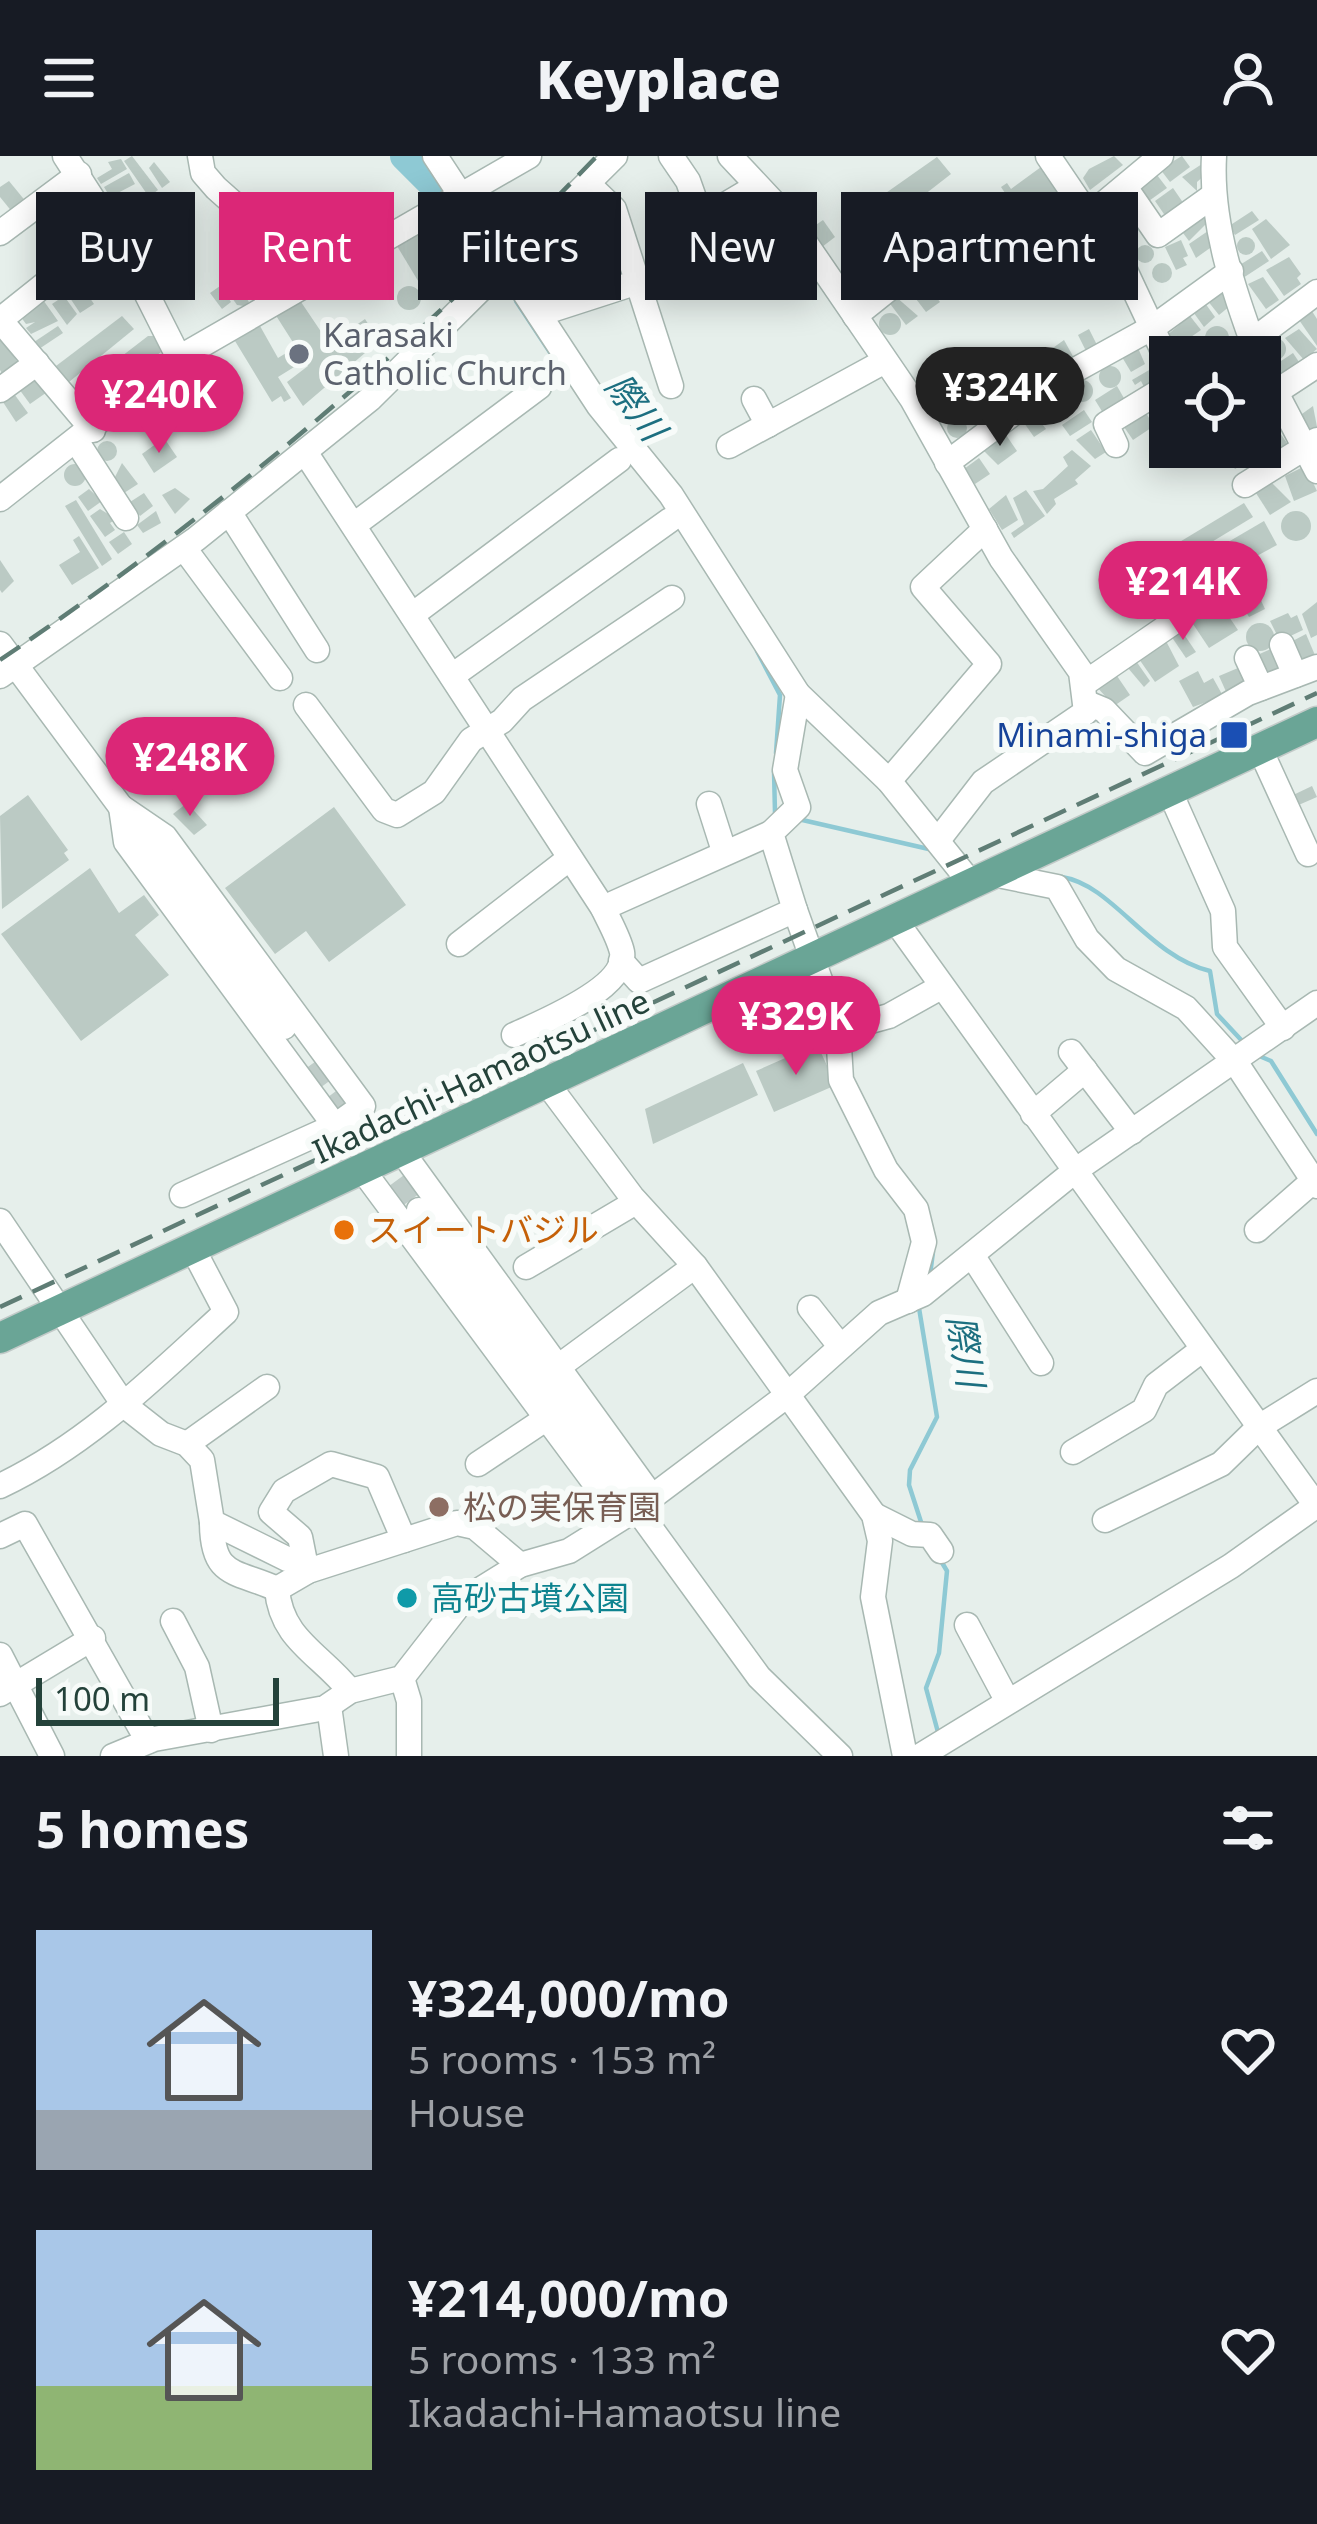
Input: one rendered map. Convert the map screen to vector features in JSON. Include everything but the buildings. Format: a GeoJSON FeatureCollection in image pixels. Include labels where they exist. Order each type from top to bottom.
{"type":"FeatureCollection","features":[{"type":"Feature","properties":{"kind":"main road","name":"Ikadachi-Hamaotsu line"},"geometry":{"type":"LineString","coordinates":[[0,1338],[364,1172],[546,1082],[1317,722]]}},
{"type":"Feature","properties":{"kind":"street"},"geometry":{"type":"LineString","coordinates":[[200,156],[203,172],[220,192]]}},
{"type":"Feature","properties":{"kind":"street"},"geometry":{"type":"LineString","coordinates":[[435,156],[460,192]]}},
{"type":"Feature","properties":{"kind":"street"},"geometry":{"type":"LineString","coordinates":[[470,192],[529,156]]}},
{"type":"Feature","properties":{"kind":"street"},"geometry":{"type":"LineString","coordinates":[[580,192],[616,156]]}},
{"type":"Feature","properties":{"kind":"street"},"geometry":{"type":"LineString","coordinates":[[671,156],[690,192]]}},
{"type":"Feature","properties":{"kind":"street"},"geometry":{"type":"LineString","coordinates":[[730,156],[789,219],[885,361],[1086,693],[1145,753],[1261,688],[1306,671],[1282,645]]}},
{"type":"Feature","properties":{"kind":"street"},"geometry":{"type":"LineString","coordinates":[[1048,156],[1073,192]]}},
{"type":"Feature","properties":{"kind":"street"},"geometry":{"type":"LineString","coordinates":[[1119,192],[1160,156]]}},
{"type":"Feature","properties":{"kind":"street"},"geometry":{"type":"LineString","coordinates":[[1214,156],[1214,195],[1251,336]]}},
{"type":"Feature","properties":{"kind":"street"},"geometry":{"type":"LineString","coordinates":[[0,233],[72,165],[89,192]]}},
{"type":"Feature","properties":{"kind":"street"},"geometry":{"type":"LineString","coordinates":[[588,184],[614,209],[671,386]]}},
{"type":"Feature","properties":{"kind":"street"},"geometry":{"type":"LineString","coordinates":[[747,192],[757,186]]}},
{"type":"Feature","properties":{"kind":"street"},"geometry":{"type":"LineString","coordinates":[[1125,187],[1157,235],[1214,195]]}},
{"type":"Feature","properties":{"kind":"street"},"geometry":{"type":"LineString","coordinates":[[947,463],[1059,380],[1155,326],[1231,272]]}},
{"type":"Feature","properties":{"kind":"street"},"geometry":{"type":"LineString","coordinates":[[539,314],[638,282]]}},
{"type":"Feature","properties":{"kind":"street"},"geometry":{"type":"LineString","coordinates":[[36,291],[0,320],[37,363],[85,436],[126,518]]}},
{"type":"Feature","properties":{"kind":"street"},"geometry":{"type":"LineString","coordinates":[[1277,336],[1317,292]]}},
{"type":"Feature","properties":{"kind":"street"},"geometry":{"type":"LineString","coordinates":[[1138,298],[1159,336]]}},
{"type":"Feature","properties":{"kind":"street"},"geometry":{"type":"LineString","coordinates":[[149,300],[179,358]]}},
{"type":"Feature","properties":{"kind":"street"},"geometry":{"type":"LineString","coordinates":[[0,499],[179,358],[281,300]]}},
{"type":"Feature","properties":{"kind":"street"},"geometry":{"type":"LineString","coordinates":[[7,672],[184,548],[305,452],[370,399],[472,300]]}},
{"type":"Feature","properties":{"kind":"street"},"geometry":{"type":"LineString","coordinates":[[527,300],[599,406],[671,495],[798,694],[982,878],[1057,886],[1087,939],[1116,969],[1186,1008],[1247,1055],[1315,1184],[1258,1230]]}},
{"type":"Feature","properties":{"kind":"street"},"geometry":{"type":"LineString","coordinates":[[855,316],[875,300]]}},
{"type":"Feature","properties":{"kind":"street"},"geometry":{"type":"LineString","coordinates":[[729,446],[885,361]]}},
{"type":"Feature","properties":{"kind":"street"},"geometry":{"type":"LineString","coordinates":[[0,390],[37,363]]}},
{"type":"Feature","properties":{"kind":"street"},"geometry":{"type":"LineString","coordinates":[[1281,389],[1317,364]]}},
{"type":"Feature","properties":{"kind":"street"},"geometry":{"type":"LineString","coordinates":[[354,525],[539,388]]}},
{"type":"Feature","properties":{"kind":"street"},"geometry":{"type":"LineString","coordinates":[[1116,445],[1106,424],[1149,398]]}},
{"type":"Feature","properties":{"kind":"street"},"geometry":{"type":"LineString","coordinates":[[754,399],[768,425]]}},
{"type":"Feature","properties":{"kind":"street"},"geometry":{"type":"LineString","coordinates":[[1245,485],[1313,453],[1281,400]]}},
{"type":"Feature","properties":{"kind":"street"},"geometry":{"type":"LineString","coordinates":[[305,452],[603,908],[621,961],[639,981],[795,910]]}},
{"type":"Feature","properties":{"kind":"street"},"geometry":{"type":"LineString","coordinates":[[412,615],[619,460]]}},
{"type":"Feature","properties":{"kind":"street"},"geometry":{"type":"LineString","coordinates":[[229,512],[317,650]]}},
{"type":"Feature","properties":{"kind":"street"},"geometry":{"type":"LineString","coordinates":[[452,676],[670,520]]}},
{"type":"Feature","properties":{"kind":"street"},"geometry":{"type":"LineString","coordinates":[[889,781],[989,664],[922,587],[985,529]]}},
{"type":"Feature","properties":{"kind":"street"},"geometry":{"type":"LineString","coordinates":[[184,548],[280,678]]}},
{"type":"Feature","properties":{"kind":"street"},"geometry":{"type":"LineString","coordinates":[[307,705],[384,810],[397,815],[434,792],[471,740],[488,731],[522,698],[673,598]]}},
{"type":"Feature","properties":{"kind":"street"},"geometry":{"type":"LineString","coordinates":[[939,839],[982,782],[1085,712],[1086,693],[1180,617]]}},
{"type":"Feature","properties":{"kind":"street"},"geometry":{"type":"LineString","coordinates":[[0,644],[7,672],[121,807],[311,1064]]}},
{"type":"Feature","properties":{"kind":"street"},"geometry":{"type":"LineString","coordinates":[[1247,658],[1261,688]]}},
{"type":"Feature","properties":{"kind":"street"},"geometry":{"type":"LineString","coordinates":[[798,694],[785,770],[783,823],[795,910],[846,1028],[841,1080],[920,1226],[924,1242],[913,1298]]}},
{"type":"Feature","properties":{"kind":"street"},"geometry":{"type":"LineString","coordinates":[[1260,749],[1308,854]]}},
{"type":"Feature","properties":{"kind":"street"},"geometry":{"type":"LineString","coordinates":[[1171,792],[1223,911],[1225,947],[1283,1028]]}},
{"type":"Feature","properties":{"kind":"street"},"geometry":{"type":"LineString","coordinates":[[709,804],[724,851]]}},
{"type":"Feature","properties":{"kind":"street"},"geometry":{"type":"LineString","coordinates":[[121,807],[165,837],[363,1106],[334,1126],[182,1195]]}},
{"type":"Feature","properties":{"kind":"street"},"geometry":{"type":"LineString","coordinates":[[121,807],[126,842],[334,1126]]}},
{"type":"Feature","properties":{"kind":"street"},"geometry":{"type":"LineString","coordinates":[[603,908],[783,823]]}},
{"type":"Feature","properties":{"kind":"street"},"geometry":{"type":"LineString","coordinates":[[459,944],[571,858]]}},
{"type":"Feature","properties":{"kind":"street"},"geometry":{"type":"LineString","coordinates":[[546,1082],[636,1202],[695,1267],[874,1515],[880,1541],[873,1598],[925,1749],[1231,1566],[1316,1504],[895,920]]}},
{"type":"Feature","properties":{"kind":"street"},"geometry":{"type":"LineString","coordinates":[[514,1035],[578,1007],[621,961]]}},
{"type":"Feature","properties":{"kind":"street"},"geometry":{"type":"LineString","coordinates":[[846,1028],[889,1016],[941,987]]}},
{"type":"Feature","properties":{"kind":"street"},"geometry":{"type":"LineString","coordinates":[[113,1756],[148,1741],[211,1730],[402,1678],[462,1600],[520,1565],[569,1551],[636,1508],[785,1396],[879,1313],[913,1298],[1076,1170],[1283,1028],[1314,1012]]}},
{"type":"Feature","properties":{"kind":"street"},"geometry":{"type":"LineString","coordinates":[[1033,1114],[1078,1061],[1132,1132]]}},
{"type":"Feature","properties":{"kind":"street"},"geometry":{"type":"LineString","coordinates":[[403,1153],[558,1367],[636,1508]]}},
{"type":"Feature","properties":{"kind":"street"},"geometry":{"type":"LineString","coordinates":[[364,1172],[547,1418],[636,1508]]}},
{"type":"Feature","properties":{"kind":"street"},"geometry":{"type":"LineString","coordinates":[[526,1267],[636,1202]]}},
{"type":"Feature","properties":{"kind":"street"},"geometry":{"type":"LineString","coordinates":[[419,1210],[759,1677],[840,1756]]}},
{"type":"Feature","properties":{"kind":"street"},"geometry":{"type":"LineString","coordinates":[[0,1221],[124,1405],[160,1434],[187,1444],[202,1460],[213,1552],[222,1565],[232,1574],[277,1589]]}},
{"type":"Feature","properties":{"kind":"street"},"geometry":{"type":"LineString","coordinates":[[1,1484],[40,1467],[124,1405],[226,1312],[193,1249]]}},
{"type":"Feature","properties":{"kind":"street"},"geometry":{"type":"LineString","coordinates":[[972,1256],[1041,1363]]}},
{"type":"Feature","properties":{"kind":"street"},"geometry":{"type":"LineString","coordinates":[[558,1367],[695,1267]]}},
{"type":"Feature","properties":{"kind":"street"},"geometry":{"type":"LineString","coordinates":[[810,1308],[840,1346]]}},
{"type":"Feature","properties":{"kind":"street"},"geometry":{"type":"LineString","coordinates":[[1073,1452],[1144,1410],[1156,1384],[1203,1349]]}},
{"type":"Feature","properties":{"kind":"street"},"geometry":{"type":"LineString","coordinates":[[187,1444],[267,1388]]}},
{"type":"Feature","properties":{"kind":"street"},"geometry":{"type":"LineString","coordinates":[[1105,1520],[1221,1464],[1259,1427],[1317,1391]]}},
{"type":"Feature","properties":{"kind":"street"},"geometry":{"type":"LineString","coordinates":[[478,1464],[547,1418]]}},
{"type":"Feature","properties":{"kind":"street"},"geometry":{"type":"LineString","coordinates":[[307,1567],[300,1537],[271,1512],[284,1491],[331,1464],[376,1477],[404,1540]]}},
{"type":"Feature","properties":{"kind":"street"},"geometry":{"type":"LineString","coordinates":[[874,1515],[928,1540]]}},
{"type":"Feature","properties":{"kind":"street"},"geometry":{"type":"LineString","coordinates":[[212,1522],[307,1567]]}},
{"type":"Feature","properties":{"kind":"street"},"geometry":{"type":"LineString","coordinates":[[277,1589],[307,1567],[457,1522],[475,1527],[520,1565]]}},
{"type":"Feature","properties":{"kind":"street"},"geometry":{"type":"LineString","coordinates":[[0,1536],[25,1524],[148,1741]]}},
{"type":"Feature","properties":{"kind":"street"},"geometry":{"type":"LineString","coordinates":[[277,1589],[283,1622],[294,1640],[330,1665],[339,1698],[336,1756]]}},
{"type":"Feature","properties":{"kind":"street"},"geometry":{"type":"LineString","coordinates":[[173,1622],[196,1667],[211,1730]]}},
{"type":"Feature","properties":{"kind":"street"},"geometry":{"type":"LineString","coordinates":[[967,1624],[1007,1700]]}},
{"type":"Feature","properties":{"kind":"street"},"geometry":{"type":"LineString","coordinates":[[9,1689],[93,1638]]}},
{"type":"Feature","properties":{"kind":"street"},"geometry":{"type":"LineString","coordinates":[[0,1655],[9,1689],[52,1756]]}},
{"type":"Feature","properties":{"kind":"street"},"geometry":{"type":"LineString","coordinates":[[402,1678],[409,1701],[409,1756]]}},
{"type":"Feature","properties":{"kind":"waterway","name":"際川"},"geometry":{"type":"LineString","coordinates":[[405,156],[441,192]]}},
{"type":"Feature","properties":{"kind":"waterway","name":"際川"},"geometry":{"type":"LineString","coordinates":[[516,301],[569,381]]}},
{"type":"Feature","properties":{"kind":"waterway","name":"際川"},"geometry":{"type":"LineString","coordinates":[[757,651],[780,695],[776,753]]}},
{"type":"Feature","properties":{"kind":"waterway","name":"際川"},"geometry":{"type":"LineString","coordinates":[[774,771],[775,813]]}},
{"type":"Feature","properties":{"kind":"waterway"},"geometry":{"type":"LineString","coordinates":[[798,819],[933,850]]}},
{"type":"Feature","properties":{"kind":"waterway"},"geometry":{"type":"LineString","coordinates":[[1062,877],[1098,893],[1168,951],[1210,971],[1217,1014],[1244,1043]]}},
{"type":"Feature","properties":{"kind":"waterway"},"geometry":{"type":"LineString","coordinates":[[1257,1055],[1271,1061],[1317,1134]]}},
{"type":"Feature","properties":{"kind":"waterway","name":"際川"},"geometry":{"type":"LineString","coordinates":[[930,1275],[933,1252]]}},
{"type":"Feature","properties":{"kind":"waterway","name":"際川"},"geometry":{"type":"LineString","coordinates":[[919,1308],[937,1417],[910,1470],[909,1485],[922,1525]]}},
{"type":"Feature","properties":{"kind":"waterway","name":"際川"},"geometry":{"type":"LineString","coordinates":[[939,1736],[926,1688],[939,1653],[947,1571],[941,1561]]}},
{"type":"Feature","properties":{"kind":"tunnel"},"geometry":{"type":"LineString","coordinates":[[312,1064],[419,1210]]}},
{"type":"Feature","properties":{"kind":"railway"},"geometry":{"type":"LineString","coordinates":[[0,660],[160,546],[312,424],[458,294],[597,156]]}},
{"type":"Feature","properties":{"kind":"railway"},"geometry":{"type":"LineString","coordinates":[[0,1307],[1317,693]]}},
{"type":"Feature","properties":{"kind":"place","name":"Karasaki Catholic Church"},"geometry":{"type":"Point","coordinates":[299,354]}},
{"type":"Feature","properties":{"kind":"place","name":"Minami-shiga"},"geometry":{"type":"Point","coordinates":[1234,735]}},
{"type":"Feature","properties":{"kind":"place","name":"スイートバジル"},"geometry":{"type":"Point","coordinates":[344,1230]}},
{"type":"Feature","properties":{"kind":"place","name":"松の実保育園"},"geometry":{"type":"Point","coordinates":[439,1507]}},
{"type":"Feature","properties":{"kind":"place","name":"高砂古墳公園"},"geometry":{"type":"Point","coordinates":[407,1598]}}]}
